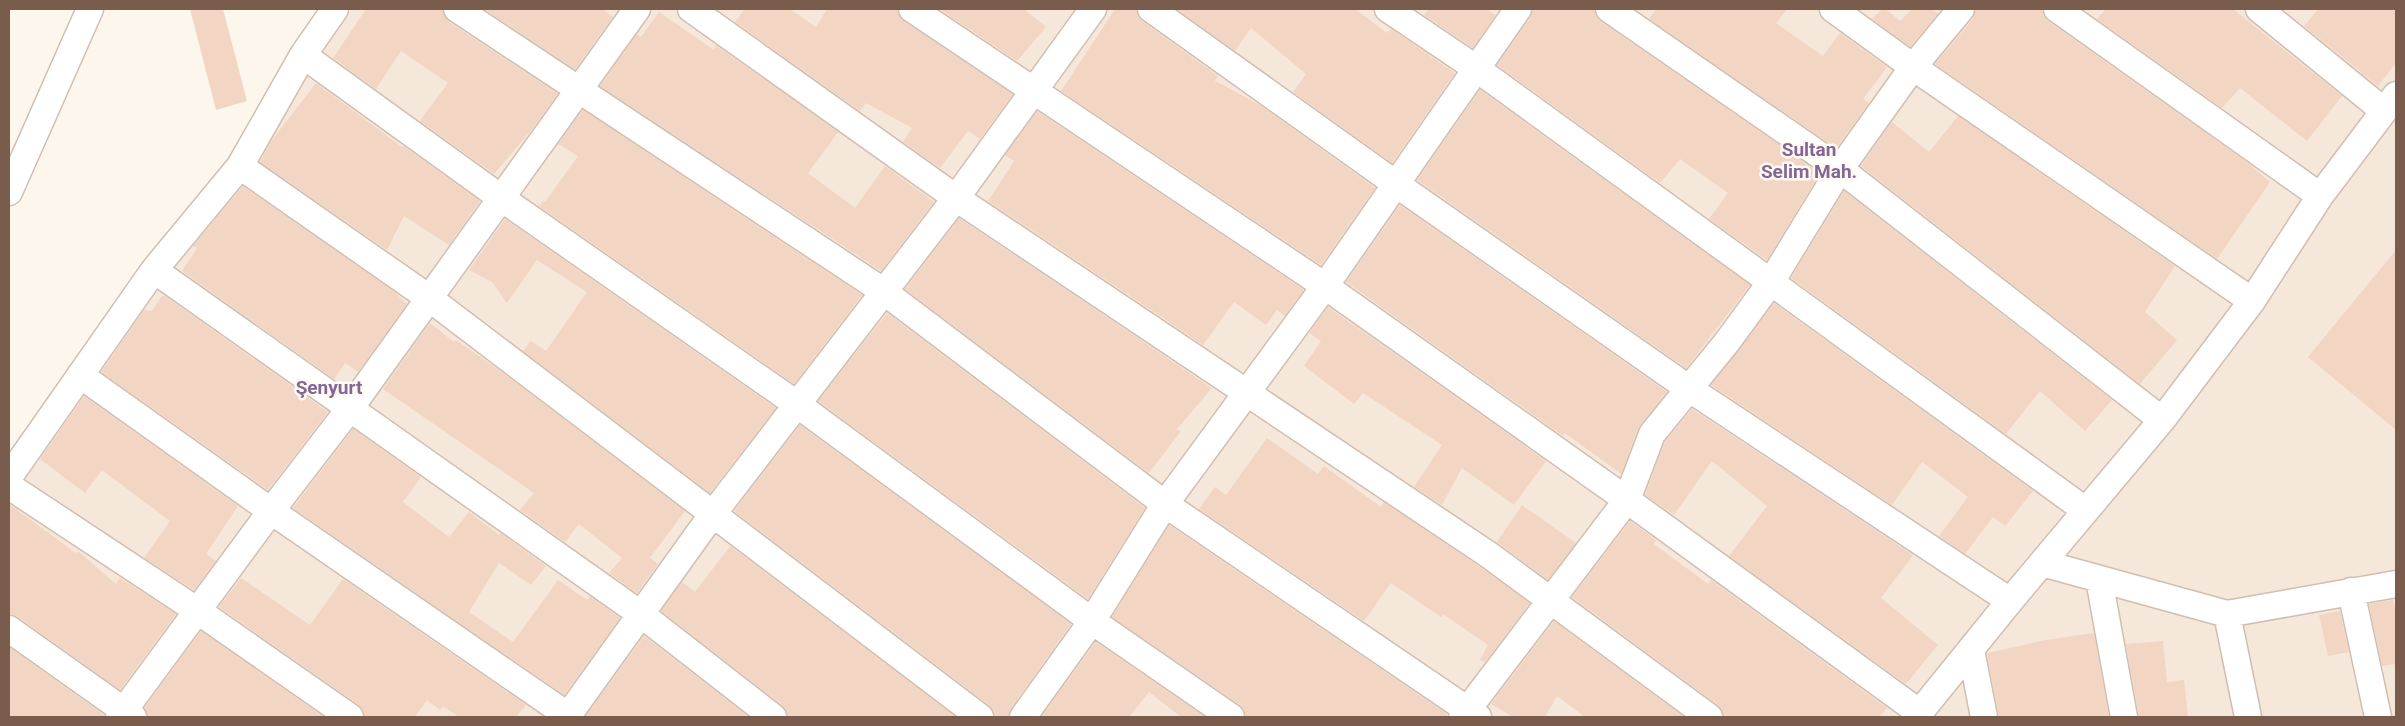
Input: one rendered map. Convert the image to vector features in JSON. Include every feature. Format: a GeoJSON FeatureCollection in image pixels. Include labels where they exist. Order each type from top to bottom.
{"type":"FeatureCollection","features":[{"type":"Feature","properties":{"kind":"street"},"geometry":{"type":"LineString","coordinates":[[9,192],[90,9]]}},
{"type":"Feature","properties":{"kind":"street"},"geometry":{"type":"LineString","coordinates":[[9,477],[154,270],[240,166],[303,55],[335,9]]}},
{"type":"Feature","properties":{"kind":"street"},"geometry":{"type":"LineString","coordinates":[[457,9],[578,91],[883,291],[1165,504],[1469,715],[1551,599],[1627,500],[1652,434],[1727,342],[1770,282],[1840,169],[1913,67],[1961,9]]}},
{"type":"Feature","properties":{"kind":"street"},"geometry":{"type":"LineString","coordinates":[[9,629],[126,715],[198,611],[271,511],[351,407],[637,9]]}},
{"type":"Feature","properties":{"kind":"street"},"geometry":{"type":"LineString","coordinates":[[691,9],[956,198],[1551,599],[1710,717]]}},
{"type":"Feature","properties":{"kind":"street"},"geometry":{"type":"LineString","coordinates":[[912,9],[1325,286],[1627,500],[1918,715],[1972,650],[2010,600],[2162,420],[2252,300],[2320,196],[2390,103],[2258,9]]}},
{"type":"Feature","properties":{"kind":"street"},"geometry":{"type":"LineString","coordinates":[[80,375],[271,511],[568,717],[712,515],[798,406],[883,291],[956,198],[1093,9]]}},
{"type":"Feature","properties":{"kind":"street"},"geometry":{"type":"LineString","coordinates":[[1151,9],[1396,184],[1688,388],[2010,600]]}},
{"type":"Feature","properties":{"kind":"street"},"geometry":{"type":"LineString","coordinates":[[1388,9],[1477,69],[2086,510]]}},
{"type":"Feature","properties":{"kind":"street"},"geometry":{"type":"LineString","coordinates":[[1023,717],[1092,621],[1165,504],[1325,286],[1518,9]]}},
{"type":"Feature","properties":{"kind":"street"},"geometry":{"type":"LineString","coordinates":[[1609,9],[1840,169],[2162,420]]}},
{"type":"Feature","properties":{"kind":"street"},"geometry":{"type":"LineString","coordinates":[[1833,9],[1913,67],[2252,300]]}},
{"type":"Feature","properties":{"kind":"street"},"geometry":{"type":"LineString","coordinates":[[2057,9],[2320,196]]}},
{"type":"Feature","properties":{"kind":"street"},"geometry":{"type":"LineString","coordinates":[[303,55],[501,198],[798,406],[1092,621],[1231,717]]}},
{"type":"Feature","properties":{"kind":"street"},"geometry":{"type":"LineString","coordinates":[[240,166],[428,298],[980,717]]}},
{"type":"Feature","properties":{"kind":"street"},"geometry":{"type":"LineString","coordinates":[[154,270],[351,407],[642,615],[773,717]]}},
{"type":"Feature","properties":{"kind":"street"},"geometry":{"type":"LineString","coordinates":[[9,486],[198,611],[350,717]]}},
{"type":"Feature","properties":{"kind":"street"},"geometry":{"type":"LineString","coordinates":[[2042,563],[2227,614],[2396,584]]}},
{"type":"Feature","properties":{"kind":"street"},"geometry":{"type":"LineString","coordinates":[[2099,579],[2124,717]]}},
{"type":"Feature","properties":{"kind":"street"},"geometry":{"type":"LineString","coordinates":[[2351,591],[2378,717]]}},
{"type":"Feature","properties":{"kind":"street"},"geometry":{"type":"LineString","coordinates":[[2227,614],[2248,717]]}},
{"type":"Feature","properties":{"kind":"street"},"geometry":{"type":"LineString","coordinates":[[1972,650],[1984,717]]}},
{"type":"Feature","properties":{"kind":"shaded area"},"geometry":{"type":"Polygon","coordinates":[[[352,9],[2396,9],[2396,717],[9,717],[9,453],[352,9]]]}},
{"type":"Feature","properties":{"kind":"building"},"geometry":{"type":"Polygon","coordinates":[[[190,9],[223,9],[247,101],[216,110],[190,9]]]}},
{"type":"Feature","properties":{"kind":"building"},"geometry":{"type":"Polygon","coordinates":[[[366,9],[442,9],[444,16],[449,22],[558,94],[533,128],[494,174],[420,121],[448,83],[401,51],[376,89],[333,58],[366,9]]]}},
{"type":"Feature","properties":{"kind":"building"},"geometry":{"type":"Polygon","coordinates":[[[484,9],[602,9],[613,17],[575,69],[484,9]]]}},
{"type":"Feature","properties":{"kind":"building"},"geometry":{"type":"Polygon","coordinates":[[[745,9],[790,9],[816,27],[827,9],[897,9],[899,16],[904,21],[1013,94],[980,139],[968,131],[940,168],[903,142],[912,128],[866,103],[860,111],[735,22],[745,9]]]}},
{"type":"Feature","properties":{"kind":"building"},"geometry":{"type":"Polygon","coordinates":[[[939,9],[1024,9],[1046,27],[1017,61],[939,9]]]}},
{"type":"Feature","properties":{"kind":"building"},"geometry":{"type":"Polygon","coordinates":[[[1115,9],[1136,9],[1142,21],[1218,76],[1215,81],[1260,105],[1375,188],[1321,265],[1061,91],[1115,9]]]}},
{"type":"Feature","properties":{"kind":"building"},"geometry":{"type":"Polygon","coordinates":[[[1176,9],[1355,9],[1387,33],[1391,29],[1455,73],[1392,163],[1293,92],[1306,74],[1251,28],[1235,51],[1176,9]]]}},
{"type":"Feature","properties":{"kind":"building"},"geometry":{"type":"Polygon","coordinates":[[[1429,9],[1486,9],[1496,15],[1473,48],[1424,15],[1429,9]]]}},
{"type":"Feature","properties":{"kind":"building"},"geometry":{"type":"Polygon","coordinates":[[[1533,9],[1594,9],[1600,21],[1820,173],[1767,260],[1709,219],[1728,193],[1680,159],[1660,183],[1497,65],[1530,18],[1533,9]]]}},
{"type":"Feature","properties":{"kind":"building"},"geometry":{"type":"Polygon","coordinates":[[[1656,9],[1787,9],[1776,23],[1823,56],[1840,33],[1887,67],[1863,99],[1869,103],[1836,148],[1649,19],[1656,9]]]}},
{"type":"Feature","properties":{"kind":"building"},"geometry":{"type":"Polygon","coordinates":[[[1882,9],[1886,9],[1900,21],[1912,9],[1933,9],[1938,14],[1910,47],[1872,19],[1882,9]]]}},
{"type":"Feature","properties":{"kind":"building"},"geometry":{"type":"Polygon","coordinates":[[[1976,9],[2042,9],[2048,21],[2248,163],[2270,182],[2217,259],[1935,64],[1973,19],[1976,9]]]}},
{"type":"Feature","properties":{"kind":"building"},"geometry":{"type":"Polygon","coordinates":[[[2106,9],[2233,9],[2342,96],[2307,141],[2240,88],[2222,108],[2097,19],[2106,9]]]}},
{"type":"Feature","properties":{"kind":"building"},"geometry":{"type":"Polygon","coordinates":[[[2318,9],[2396,9],[2396,63],[2378,86],[2304,26],[2318,9]]]}},
{"type":"Feature","properties":{"kind":"building"},"geometry":{"type":"Polygon","coordinates":[[[659,12],[714,50],[716,45],[838,132],[808,173],[855,208],[885,166],[934,202],[881,271],[600,86],[637,34],[641,37],[659,12]]]}},
{"type":"Feature","properties":{"kind":"building"},"geometry":{"type":"Polygon","coordinates":[[[316,83],[402,147],[480,201],[449,245],[404,216],[387,250],[260,162],[272,140],[316,83]]]}},
{"type":"Feature","properties":{"kind":"building"},"geometry":{"type":"Polygon","coordinates":[[[1480,90],[1750,285],[1686,368],[1417,180],[1480,90]]]}},
{"type":"Feature","properties":{"kind":"building"},"geometry":{"type":"Polygon","coordinates":[[[583,110],[862,295],[794,384],[539,206],[543,201],[545,202],[578,156],[558,144],[583,110]]]}},
{"type":"Feature","properties":{"kind":"building"},"geometry":{"type":"Polygon","coordinates":[[[1037,111],[1304,290],[1285,316],[1277,310],[1266,325],[1234,302],[1203,345],[988,201],[1014,161],[1005,155],[1037,111]]]}},
{"type":"Feature","properties":{"kind":"building"},"geometry":{"type":"Polygon","coordinates":[[[1958,116],[2175,266],[2145,312],[2177,340],[2140,384],[1861,166],[1892,122],[1929,152],[1958,116]]]}},
{"type":"Feature","properties":{"kind":"building"},"geometry":{"type":"Polygon","coordinates":[[[243,186],[392,290],[407,304],[358,372],[345,363],[334,379],[182,271],[197,248],[193,246],[243,186]]]}},
{"type":"Feature","properties":{"kind":"building"},"geometry":{"type":"Polygon","coordinates":[[[1844,191],[2112,400],[2085,431],[2040,391],[2006,434],[1791,278],[1844,191]]]}},
{"type":"Feature","properties":{"kind":"building"},"geometry":{"type":"Polygon","coordinates":[[[1400,205],[1667,392],[1638,428],[1621,474],[1565,433],[1563,436],[1346,282],[1400,205]]]}},
{"type":"Feature","properties":{"kind":"building"},"geometry":{"type":"Polygon","coordinates":[[[959,218],[1212,388],[1177,429],[1181,431],[1149,473],[905,289],[959,218]]]}},
{"type":"Feature","properties":{"kind":"building"},"geometry":{"type":"Polygon","coordinates":[[[505,219],[776,408],[710,493],[523,351],[531,341],[546,351],[587,292],[537,260],[507,303],[492,282],[469,270],[505,219]]]}},
{"type":"Feature","properties":{"kind":"building"},"geometry":{"type":"Polygon","coordinates":[[[2396,250],[2396,430],[2308,357],[2396,250]]]}},
{"type":"Feature","properties":{"kind":"building"},"geometry":{"type":"Polygon","coordinates":[[[162,296],[165,296],[328,412],[268,490],[101,372],[144,310],[152,311],[162,296]]]}},
{"type":"Feature","properties":{"kind":"building"},"geometry":{"type":"Polygon","coordinates":[[[1774,303],[2033,491],[2005,526],[1993,517],[1965,554],[1939,536],[1968,497],[1922,462],[1892,505],[1711,385],[1774,303]]]}},
{"type":"Feature","properties":{"kind":"building"},"geometry":{"type":"Polygon","coordinates":[[[1328,307],[1546,461],[1514,505],[1462,468],[1442,505],[1414,487],[1442,445],[1363,393],[1354,404],[1304,366],[1321,341],[1309,333],[1328,307]]]}},
{"type":"Feature","properties":{"kind":"building"},"geometry":{"type":"Polygon","coordinates":[[[887,313],[1145,508],[1088,599],[818,401],[887,313]]]}},
{"type":"Feature","properties":{"kind":"building"},"geometry":{"type":"Polygon","coordinates":[[[430,323],[454,342],[456,340],[506,375],[685,511],[650,558],[658,564],[637,593],[609,573],[622,558],[579,524],[565,542],[520,510],[534,493],[383,389],[430,323]]]}},
{"type":"Feature","properties":{"kind":"building"},"geometry":{"type":"Polygon","coordinates":[[[84,396],[238,506],[206,554],[216,561],[194,590],[144,558],[170,521],[102,470],[85,493],[40,459],[84,396]]]}},
{"type":"Feature","properties":{"kind":"building"},"geometry":{"type":"Polygon","coordinates":[[[1692,409],[1913,555],[1881,598],[1938,645],[1906,684],[1729,556],[1767,506],[1712,461],[1674,515],[1645,495],[1665,442],[1692,409]]]}},
{"type":"Feature","properties":{"kind":"building"},"geometry":{"type":"Polygon","coordinates":[[[800,425],[1071,624],[1011,708],[1008,717],[995,717],[989,705],[734,511],[800,425]]]}},
{"type":"Feature","properties":{"kind":"building"},"geometry":{"type":"Polygon","coordinates":[[[353,429],[421,477],[403,502],[449,537],[469,512],[499,535],[500,533],[546,566],[531,585],[499,563],[469,612],[513,642],[558,580],[587,600],[590,596],[620,618],[564,695],[293,508],[353,429]]]}},
{"type":"Feature","properties":{"kind":"building"},"geometry":{"type":"Polygon","coordinates":[[[1267,438],[1318,474],[1324,466],[1381,507],[1384,502],[1530,603],[1485,662],[1480,660],[1488,645],[1443,614],[1441,617],[1391,583],[1364,621],[1199,509],[1215,487],[1226,495],[1267,438]]]}},
{"type":"Feature","properties":{"kind":"building"},"geometry":{"type":"Polygon","coordinates":[[[9,504],[76,553],[78,551],[116,584],[120,578],[176,614],[120,690],[18,617],[9,614],[9,504]]]}},
{"type":"Feature","properties":{"kind":"building"},"geometry":{"type":"Polygon","coordinates":[[[1522,505],[1576,543],[1548,580],[1497,542],[1522,505]]]}},
{"type":"Feature","properties":{"kind":"building"},"geometry":{"type":"Polygon","coordinates":[[[1630,521],[1656,540],[1654,544],[1708,584],[1711,580],[1887,708],[1879,717],[1724,717],[1718,705],[1572,597],[1630,521]]]}},
{"type":"Feature","properties":{"kind":"building"},"geometry":{"type":"Polygon","coordinates":[[[1169,525],[1447,714],[1447,717],[1246,717],[1240,705],[1112,617],[1169,525]]]}},
{"type":"Feature","properties":{"kind":"building"},"geometry":{"type":"Polygon","coordinates":[[[730,546],[956,717],[788,717],[782,705],[661,611],[682,582],[695,592],[730,546]]]}},
{"type":"Feature","properties":{"kind":"building"},"geometry":{"type":"Polygon","coordinates":[[[241,578],[310,625],[343,579],[526,705],[516,717],[459,717],[443,706],[440,710],[427,700],[415,717],[365,717],[359,705],[219,607],[241,578]]]}},
{"type":"Feature","properties":{"kind":"building"},"geometry":{"type":"Polygon","coordinates":[[[2393,600],[2396,612],[2396,664],[2382,666],[2369,604],[2393,600]]]}},
{"type":"Feature","properties":{"kind":"building"},"geometry":{"type":"Polygon","coordinates":[[[2340,611],[2349,652],[2328,656],[2319,615],[2340,611]]]}},
{"type":"Feature","properties":{"kind":"building"},"geometry":{"type":"Polygon","coordinates":[[[1554,621],[1684,717],[1585,717],[1557,696],[1545,717],[1513,717],[1491,704],[1554,621]]]}},
{"type":"Feature","properties":{"kind":"building"},"geometry":{"type":"Polygon","coordinates":[[[201,631],[324,717],[148,717],[144,708],[201,631]]]}},
{"type":"Feature","properties":{"kind":"building"},"geometry":{"type":"Polygon","coordinates":[[[2094,633],[2109,717],[1999,717],[1987,653],[2046,640],[2094,633]]]}},
{"type":"Feature","properties":{"kind":"building"},"geometry":{"type":"Polygon","coordinates":[[[644,636],[749,717],[585,717],[644,636]]]}},
{"type":"Feature","properties":{"kind":"building"},"geometry":{"type":"Polygon","coordinates":[[[2163,641],[2167,682],[2184,680],[2188,717],[2139,717],[2126,644],[2163,641]]]}},
{"type":"Feature","properties":{"kind":"building"},"geometry":{"type":"Polygon","coordinates":[[[1096,642],[1205,717],[1181,717],[1149,692],[1129,717],[1041,717],[1096,642]]]}},
{"type":"Feature","properties":{"kind":"building"},"geometry":{"type":"Polygon","coordinates":[[[9,647],[104,715],[103,717],[9,717],[9,647]]]}},
{"type":"Feature","properties":{"kind":"district","name":"Sultan Selim Mah."},"geometry":{"type":"Point","coordinates":[1809,160]}},
{"type":"Feature","properties":{"kind":"district","name":"Şenyurt"},"geometry":{"type":"Point","coordinates":[329,387]}}]}
